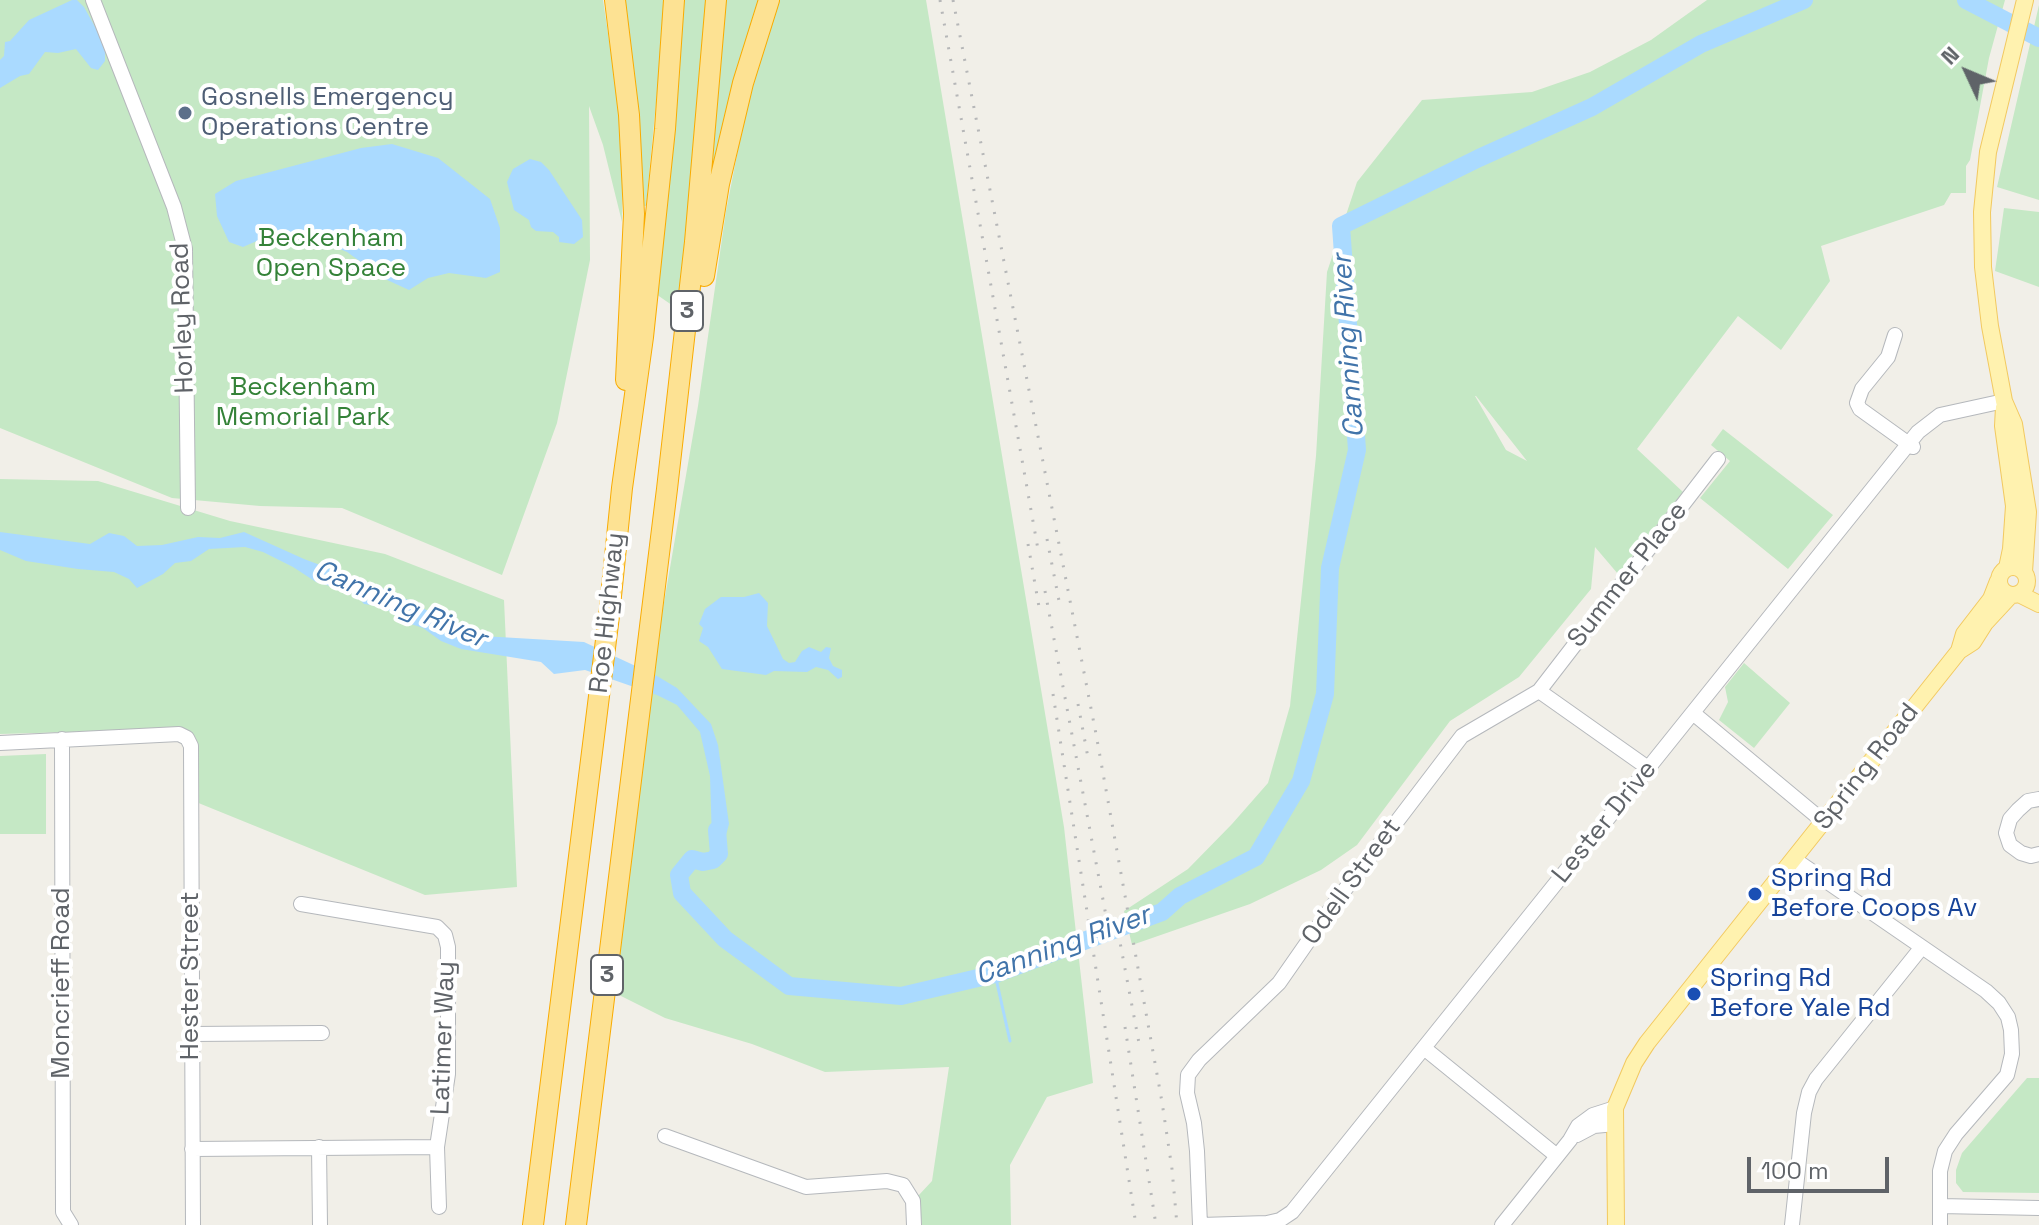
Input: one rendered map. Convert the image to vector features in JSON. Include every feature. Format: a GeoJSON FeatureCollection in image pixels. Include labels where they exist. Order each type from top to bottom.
{"type":"FeatureCollection","features":[{"type":"Feature","properties":{"kind":"highway"},"geometry":{"type":"LineString","coordinates":[[615,0],[629,115],[634,214],[621,450],[622,488]]}},
{"type":"Feature","properties":{"kind":"highway","name":"Roe Highway"},"geometry":{"type":"LineString","coordinates":[[533,1225],[645,322],[665,129],[674,0]]}},
{"type":"Feature","properties":{"kind":"highway","name":"Roe Highway"},"geometry":{"type":"LineString","coordinates":[[576,1225],[667,489],[695,242],[716,0]]}},
{"type":"Feature","properties":{"kind":"highway"},"geometry":{"type":"LineString","coordinates":[[667,489],[719,184],[743,83],[769,0]]}},
{"type":"Feature","properties":{"kind":"main road","name":"Spring Road"},"geometry":{"type":"LineString","coordinates":[[1959,651],[1964,634],[1991,599],[2011,549],[2014,506],[2003,426],[2004,401],[1987,304],[1982,212],[1985,171],[2025,0]]}},
{"type":"Feature","properties":{"kind":"main road","name":"Spring Road"},"geometry":{"type":"LineString","coordinates":[[1615,1116],[1627,1077],[1647,1043],[1959,651],[1973,642],[1985,623],[2026,587],[2030,579],[2027,500],[2014,424],[2004,401]]}},
{"type":"Feature","properties":{"kind":"main road"},"geometry":{"type":"LineString","coordinates":[[2030,579],[2016,567],[2002,574],[2004,592],[2039,604]]}},
{"type":"Feature","properties":{"kind":"main road"},"geometry":{"type":"LineString","coordinates":[[1615,1116],[1616,1225]]}},
{"type":"Feature","properties":{"kind":"street","name":"Horley Road"},"geometry":{"type":"LineString","coordinates":[[93,0],[174,207],[185,249],[188,508]]}},
{"type":"Feature","properties":{"kind":"street"},"geometry":{"type":"LineString","coordinates":[[1895,335],[1888,357],[1862,389],[1857,403],[1860,409],[1911,445]]}},
{"type":"Feature","properties":{"kind":"street","name":"Lester Drive"},"geometry":{"type":"LineString","coordinates":[[1200,1225],[1267,1223],[1280,1220],[1292,1212],[1911,445],[1918,432],[1940,415],[2004,401]]}},
{"type":"Feature","properties":{"kind":"street","name":"Summer Place"},"geometry":{"type":"LineString","coordinates":[[1539,691],[1718,459]]}},
{"type":"Feature","properties":{"kind":"street"},"geometry":{"type":"LineString","coordinates":[[1539,691],[1648,768]]}},
{"type":"Feature","properties":{"kind":"street","name":"Odell Street"},"geometry":{"type":"LineString","coordinates":[[1200,1225],[1197,1151],[1187,1093],[1188,1075],[1199,1060],[1279,983],[1344,891],[1462,736],[1539,691]]}},
{"type":"Feature","properties":{"kind":"street"},"geometry":{"type":"LineString","coordinates":[[1693,713],[1824,822]]}},
{"type":"Feature","properties":{"kind":"street","name":"Hester Street"},"geometry":{"type":"LineString","coordinates":[[62,739],[179,734],[187,738],[191,746],[193,1225]]}},
{"type":"Feature","properties":{"kind":"street"},"geometry":{"type":"LineString","coordinates":[[0,743],[62,739]]}},
{"type":"Feature","properties":{"kind":"street","name":"Moncrieff Road"},"geometry":{"type":"LineString","coordinates":[[62,739],[63,1212],[71,1225]]}},
{"type":"Feature","properties":{"kind":"street"},"geometry":{"type":"LineString","coordinates":[[2039,799],[2024,803],[2010,819],[2006,833],[2010,845],[2021,853],[2031,856],[2039,854]]}},
{"type":"Feature","properties":{"kind":"street"},"geometry":{"type":"LineString","coordinates":[[1794,859],[1986,991],[1999,1003],[2010,1024],[2013,1042],[2009,1068],[2001,1084],[1956,1134],[1945,1151],[1940,1171],[1940,1225]]}},
{"type":"Feature","properties":{"kind":"street","name":"Latimer Way"},"geometry":{"type":"LineString","coordinates":[[301,904],[437,927],[445,935],[448,947],[448,1074],[437,1147],[439,1207]]}},
{"type":"Feature","properties":{"kind":"street"},"geometry":{"type":"LineString","coordinates":[[1792,1225],[1809,1092],[1816,1079],[1922,947]]}},
{"type":"Feature","properties":{"kind":"street"},"geometry":{"type":"LineString","coordinates":[[192,1034],[322,1033]]}},
{"type":"Feature","properties":{"kind":"street"},"geometry":{"type":"LineString","coordinates":[[1424,1048],[1557,1156]]}},
{"type":"Feature","properties":{"kind":"street"},"geometry":{"type":"LineString","coordinates":[[1502,1225],[1578,1126],[1593,1115],[1615,1116]]}},
{"type":"Feature","properties":{"kind":"street"},"geometry":{"type":"LineString","coordinates":[[665,1136],[806,1187],[887,1181],[903,1185],[913,1201],[914,1225]]}},
{"type":"Feature","properties":{"kind":"street"},"geometry":{"type":"LineString","coordinates":[[319,1147],[320,1225]]}},
{"type":"Feature","properties":{"kind":"street","name":"Latimer Way"},"geometry":{"type":"LineString","coordinates":[[192,1149],[437,1147]]}},
{"type":"Feature","properties":{"kind":"street"},"geometry":{"type":"LineString","coordinates":[[1940,1206],[2039,1208]]}},
{"type":"Feature","properties":{"kind":"green space","name":"Beckenham Open Space"},"geometry":{"type":"Polygon","coordinates":[[[0,0],[603,0],[623,133],[622,222],[603,145],[589,106],[590,260],[557,423],[502,575],[342,508],[260,506],[172,498],[0,428],[0,0]]]}},
{"type":"Feature","properties":{"kind":"green space"},"geometry":{"type":"Polygon","coordinates":[[[622,0],[666,0],[646,206],[637,205],[622,0]]]}},
{"type":"Feature","properties":{"kind":"green space"},"geometry":{"type":"Polygon","coordinates":[[[680,0],[706,0],[679,310],[653,292],[680,0]]]}},
{"type":"Feature","properties":{"kind":"green space"},"geometry":{"type":"Polygon","coordinates":[[[723,0],[761,0],[708,184],[723,0]]]}},
{"type":"Feature","properties":{"kind":"green space"},"geometry":{"type":"Polygon","coordinates":[[[776,0],[926,0],[1064,827],[1093,1083],[1047,1097],[1010,1165],[1011,1225],[922,1225],[918,1196],[932,1181],[949,1067],[825,1072],[752,1044],[665,1018],[613,992],[653,666],[698,406],[726,211],[756,58],[776,0]]]}},
{"type":"Feature","properties":{"kind":"green space"},"geometry":{"type":"Polygon","coordinates":[[[1707,0],[2005,0],[1989,58],[1970,160],[1966,166],[1966,193],[1951,193],[1944,205],[1821,246],[1830,281],[1781,350],[1738,316],[1637,449],[1683,492],[1618,574],[1595,547],[1591,589],[1519,677],[1450,721],[1357,845],[1321,870],[1250,904],[1132,945],[1124,911],[1188,869],[1268,783],[1290,706],[1316,456],[1327,272],[1357,182],[1422,100],[1532,92],[1590,72],[1651,40],[1707,0]],[[1476,396],[1506,450],[1527,461],[1476,396]]]}},
{"type":"Feature","properties":{"kind":"green space"},"geometry":{"type":"Polygon","coordinates":[[[2039,5],[2039,200],[1997,187],[2039,5]]]}},
{"type":"Feature","properties":{"kind":"green space"},"geometry":{"type":"Polygon","coordinates":[[[2004,208],[2039,212],[2039,287],[1995,271],[2004,208]]]}},
{"type":"Feature","properties":{"kind":"green space"},"geometry":{"type":"Polygon","coordinates":[[[1723,429],[1833,515],[1788,569],[1700,498],[1730,461],[1711,445],[1723,429]]]}},
{"type":"Feature","properties":{"kind":"green space"},"geometry":{"type":"Polygon","coordinates":[[[0,479],[98,481],[230,521],[385,554],[504,600],[517,887],[425,895],[196,802],[196,738],[177,729],[0,734],[0,479]]]}},
{"type":"Feature","properties":{"kind":"green space"},"geometry":{"type":"Polygon","coordinates":[[[1744,663],[1790,703],[1754,748],[1719,720],[1728,702],[1725,687],[1744,663]]]}},
{"type":"Feature","properties":{"kind":"green space"},"geometry":{"type":"Polygon","coordinates":[[[46,754],[46,834],[0,834],[0,756],[46,754]]]}},
{"type":"Feature","properties":{"kind":"green space"},"geometry":{"type":"Polygon","coordinates":[[[2027,1078],[2039,1078],[2039,1193],[1963,1192],[1956,1183],[1956,1170],[1962,1153],[2027,1078]]]}},
{"type":"Feature","properties":{"kind":"water"},"geometry":{"type":"Polygon","coordinates":[[[77,0],[84,7],[105,45],[105,61],[98,70],[91,68],[76,49],[45,52],[29,74],[0,88],[0,60],[4,56],[5,42],[10,41],[29,20],[77,0]]]}},
{"type":"Feature","properties":{"kind":"water"},"geometry":{"type":"Polygon","coordinates":[[[392,144],[438,158],[490,199],[500,228],[500,272],[486,278],[449,273],[428,278],[409,290],[385,279],[347,252],[299,232],[275,233],[243,247],[229,242],[217,216],[215,194],[236,181],[361,148],[392,144]]]}},
{"type":"Feature","properties":{"kind":"water"},"geometry":{"type":"Polygon","coordinates":[[[530,159],[541,162],[549,170],[582,220],[583,237],[574,244],[559,242],[559,237],[553,232],[536,231],[529,220],[514,210],[507,182],[513,169],[530,159]]]}},
{"type":"Feature","properties":{"kind":"water","name":"Canning River"},"geometry":{"type":"Polygon","coordinates":[[[0,532],[90,544],[109,533],[124,536],[137,546],[162,545],[198,537],[220,538],[244,532],[304,559],[395,593],[463,630],[482,636],[584,642],[677,688],[711,724],[718,745],[729,824],[719,854],[712,840],[710,776],[700,732],[677,705],[657,695],[585,670],[554,674],[541,662],[461,649],[441,641],[423,628],[402,621],[384,607],[364,604],[354,593],[316,582],[263,552],[245,547],[209,549],[191,561],[175,563],[163,574],[137,588],[129,579],[114,572],[26,561],[0,550],[0,532]]]}},
{"type":"Feature","properties":{"kind":"water"},"geometry":{"type":"Polygon","coordinates":[[[759,593],[768,603],[767,626],[783,659],[789,663],[795,662],[809,647],[821,652],[826,647],[831,648],[829,658],[833,666],[842,670],[842,677],[838,679],[828,670],[816,667],[807,672],[774,671],[766,675],[722,669],[708,647],[699,641],[703,628],[699,624],[705,609],[721,597],[744,597],[759,593]]]}},
{"type":"Feature","properties":{"kind":"waterway","name":"Canning River"},"geometry":{"type":"LineString","coordinates":[[717,830],[719,854],[713,860],[703,862],[692,859],[679,875],[682,893],[725,939],[789,986],[901,996],[995,974],[1162,912],[1180,896],[1256,857],[1301,781],[1325,694],[1330,568],[1357,450],[1341,226],[1592,107],[1701,44],[1804,0]]}},
{"type":"Feature","properties":{"kind":"waterway","name":"Canning River"},"geometry":{"type":"LineString","coordinates":[[1966,0],[2039,38]]}},
{"type":"Feature","properties":{"kind":"waterway"},"geometry":{"type":"LineString","coordinates":[[995,974],[1010,1041]]}},
{"type":"Feature","properties":{"kind":"railway"},"geometry":{"type":"LineString","coordinates":[[940,0],[1039,555]]}},
{"type":"Feature","properties":{"kind":"railway"},"geometry":{"type":"LineString","coordinates":[[953,0],[1096,734],[1162,1102],[1177,1225]]}},
{"type":"Feature","properties":{"kind":"railway"},"geometry":{"type":"LineString","coordinates":[[1047,539],[1060,606]]}},
{"type":"Feature","properties":{"kind":"railway"},"geometry":{"type":"LineString","coordinates":[[1028,544],[1039,607]]}},
{"type":"Feature","properties":{"kind":"railway"},"geometry":{"type":"LineString","coordinates":[[1045,591],[1110,937]]}},
{"type":"Feature","properties":{"kind":"railway"},"geometry":{"type":"LineString","coordinates":[[1053,694],[1136,1225]]}},
{"type":"Feature","properties":{"kind":"railway"},"geometry":{"type":"LineString","coordinates":[[1078,704],[1089,763]]}},
{"type":"Feature","properties":{"kind":"railway"},"geometry":{"type":"LineString","coordinates":[[1116,921],[1139,1043]]}},
{"type":"Feature","properties":{"kind":"railway"},"geometry":{"type":"LineString","coordinates":[[1125,1027],[1156,1225]]}},
{"type":"Feature","properties":{"kind":"place","name":"Gosnells Emergency Operations Centre"},"geometry":{"type":"Point","coordinates":[185,113]}},
{"type":"Feature","properties":{"kind":"place","name":"Spring Rd Before Coops Av"},"geometry":{"type":"Point","coordinates":[1755,894]}},
{"type":"Feature","properties":{"kind":"place","name":"Spring Rd Before Yale Rd"},"geometry":{"type":"Point","coordinates":[1694,994]}},
{"type":"Feature","properties":{"kind":"park label","name":"Beckenham Memorial Park"},"geometry":{"type":"Point","coordinates":[303,403]}}]}
